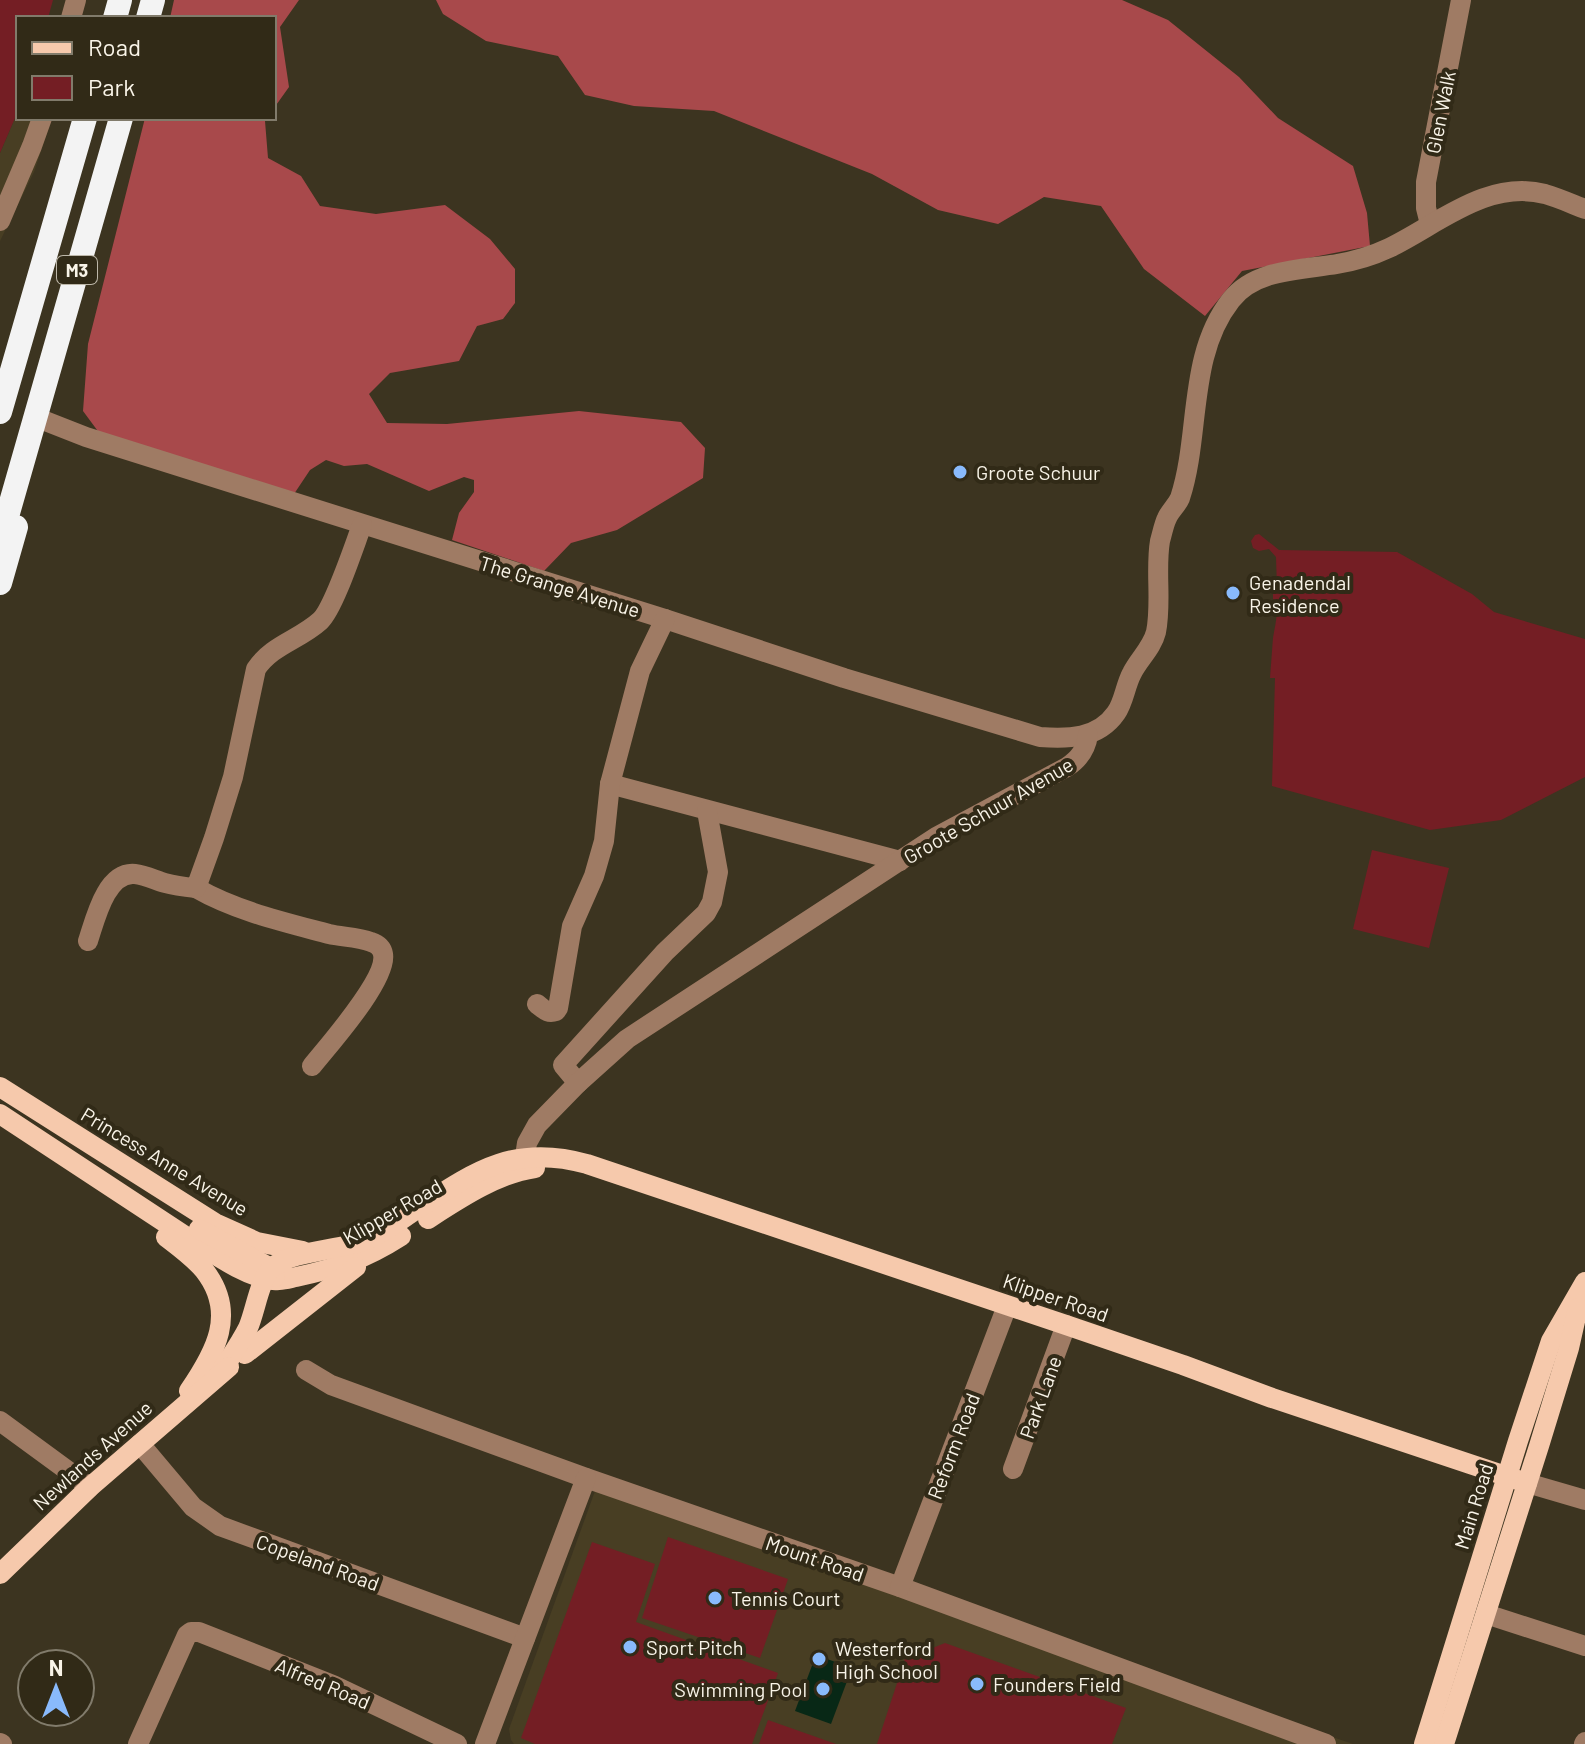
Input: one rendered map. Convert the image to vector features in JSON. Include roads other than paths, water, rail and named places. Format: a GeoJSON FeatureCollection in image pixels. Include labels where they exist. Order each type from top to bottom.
{"type":"FeatureCollection","features":[{"type":"Feature","properties":{"kind":"highway","name":"M3"},"geometry":{"type":"LineString","coordinates":[[0,412],[84,120]]}},
{"type":"Feature","properties":{"kind":"highway","name":"M3"},"geometry":{"type":"LineString","coordinates":[[0,541],[120,120]]}},
{"type":"Feature","properties":{"kind":"highway"},"geometry":{"type":"LineString","coordinates":[[0,358],[47,248]]}},
{"type":"Feature","properties":{"kind":"highway"},"geometry":{"type":"LineString","coordinates":[[0,583],[23,501],[32,454],[34,420]]}},
{"type":"Feature","properties":{"kind":"main road","name":"Princess Anne Avenue"},"geometry":{"type":"LineString","coordinates":[[0,1087],[237,1235],[267,1245],[315,1253]]}},
{"type":"Feature","properties":{"kind":"main road"},"geometry":{"type":"LineString","coordinates":[[0,1114],[222,1259],[270,1276]]}},
{"type":"Feature","properties":{"kind":"main road"},"geometry":{"type":"LineString","coordinates":[[117,1161],[167,1207],[270,1276]]}},
{"type":"Feature","properties":{"kind":"main road","name":"Klipper Road"},"geometry":{"type":"LineString","coordinates":[[270,1276],[346,1265],[375,1252],[523,1163]]}},
{"type":"Feature","properties":{"kind":"main road","name":"Klipper Road"},"geometry":{"type":"LineString","coordinates":[[270,1276],[285,1259],[371,1238],[479,1171],[523,1163],[587,1164],[1518,1480]]}},
{"type":"Feature","properties":{"kind":"main road"},"geometry":{"type":"LineString","coordinates":[[130,1199],[147,1219],[205,1272],[218,1298],[221,1324],[214,1352],[172,1414]]}},
{"type":"Feature","properties":{"kind":"main road"},"geometry":{"type":"LineString","coordinates":[[245,1354],[375,1252]]}},
{"type":"Feature","properties":{"kind":"main road","name":"Newlands Avenue"},"geometry":{"type":"LineString","coordinates":[[0,1574],[90,1487],[245,1354],[266,1317],[270,1276]]}},
{"type":"Feature","properties":{"kind":"main road","name":"Newlands Avenue"},"geometry":{"type":"LineString","coordinates":[[219,1375],[247,1329],[270,1276]]}},
{"type":"Feature","properties":{"kind":"main road","name":"Main Road"},"geometry":{"type":"LineString","coordinates":[[1424,1744],[1518,1480],[1569,1348],[1584,1286]]}},
{"type":"Feature","properties":{"kind":"main road","name":"Main Road"},"geometry":{"type":"LineString","coordinates":[[1444,1744],[1486,1614],[1518,1480]]}},
{"type":"Feature","properties":{"kind":"street","name":"Glen Walk"},"geometry":{"type":"LineString","coordinates":[[1430,224],[1426,208],[1426,182],[1461,0]]}},
{"type":"Feature","properties":{"kind":"street"},"geometry":{"type":"LineString","coordinates":[[0,221],[41,120]]}},
{"type":"Feature","properties":{"kind":"street","name":"Groote Schuur Avenue"},"geometry":{"type":"LineString","coordinates":[[523,1163],[527,1143],[537,1125],[627,1039],[936,837],[1067,767],[1085,748],[1088,735],[1118,712],[1129,679],[1150,647],[1156,631],[1160,543],[1166,519],[1179,500],[1207,347],[1217,320],[1243,287],[1256,279],[1366,257],[1465,206],[1505,192],[1545,194],[1585,209]]}},
{"type":"Feature","properties":{"kind":"street","name":"The Grange Avenue"},"geometry":{"type":"LineString","coordinates":[[34,420],[844,678],[1040,737],[1088,735]]}},
{"type":"Feature","properties":{"kind":"street"},"geometry":{"type":"LineString","coordinates":[[196,888],[233,777],[256,669],[263,658],[322,619],[362,525]]}},
{"type":"Feature","properties":{"kind":"street"},"geometry":{"type":"LineString","coordinates":[[537,1004],[551,1013],[558,1008],[572,926],[594,876],[604,841],[610,784],[640,671],[665,619]]}},
{"type":"Feature","properties":{"kind":"street"},"geometry":{"type":"LineString","coordinates":[[610,784],[900,861]]}},
{"type":"Feature","properties":{"kind":"street"},"geometry":{"type":"LineString","coordinates":[[578,1083],[563,1065],[665,952],[706,913],[712,902],[718,872],[707,811]]}},
{"type":"Feature","properties":{"kind":"street"},"geometry":{"type":"LineString","coordinates":[[88,941],[99,906],[112,884],[118,877],[133,873],[196,888],[261,915],[371,942],[380,947],[384,959],[374,985],[312,1066]]}},
{"type":"Feature","properties":{"kind":"street","name":"Reform Road"},"geometry":{"type":"LineString","coordinates":[[900,1587],[1007,1306]]}},
{"type":"Feature","properties":{"kind":"street","name":"Park Lane"},"geometry":{"type":"LineString","coordinates":[[1013,1469],[1066,1325]]}},
{"type":"Feature","properties":{"kind":"street","name":"Mount Road"},"geometry":{"type":"LineString","coordinates":[[306,1370],[331,1385],[900,1587],[1326,1744]]}},
{"type":"Feature","properties":{"kind":"street"},"geometry":{"type":"LineString","coordinates":[[0,1421],[90,1487]]}},
{"type":"Feature","properties":{"kind":"street","name":"Copeland Road"},"geometry":{"type":"LineString","coordinates":[[140,1444],[193,1507],[220,1526],[525,1638]]}},
{"type":"Feature","properties":{"kind":"street"},"geometry":{"type":"LineString","coordinates":[[485,1744],[586,1478]]}},
{"type":"Feature","properties":{"kind":"street"},"geometry":{"type":"LineString","coordinates":[[1518,1480],[1585,1500]]}},
{"type":"Feature","properties":{"kind":"street"},"geometry":{"type":"LineString","coordinates":[[1486,1614],[1585,1646]]}},
{"type":"Feature","properties":{"kind":"street","name":"Alfred Road"},"geometry":{"type":"LineString","coordinates":[[138,1744],[191,1632],[199,1632],[320,1680],[457,1744]]}},
{"type":"Feature","properties":{"kind":"place","name":"Groote Schuur"},"geometry":{"type":"Point","coordinates":[960,472]}},
{"type":"Feature","properties":{"kind":"place","name":"Genadendal Residence"},"geometry":{"type":"Point","coordinates":[1233,593]}},
{"type":"Feature","properties":{"kind":"place","name":"Tennis Court"},"geometry":{"type":"Point","coordinates":[715,1598]}},
{"type":"Feature","properties":{"kind":"place","name":"Sport Pitch"},"geometry":{"type":"Point","coordinates":[630,1647]}},
{"type":"Feature","properties":{"kind":"place","name":"Westerford High School"},"geometry":{"type":"Point","coordinates":[819,1659]}},
{"type":"Feature","properties":{"kind":"place","name":"Founders Field"},"geometry":{"type":"Point","coordinates":[977,1684]}},
{"type":"Feature","properties":{"kind":"place","name":"Swimming Pool"},"geometry":{"type":"Point","coordinates":[823,1689]}}]}
